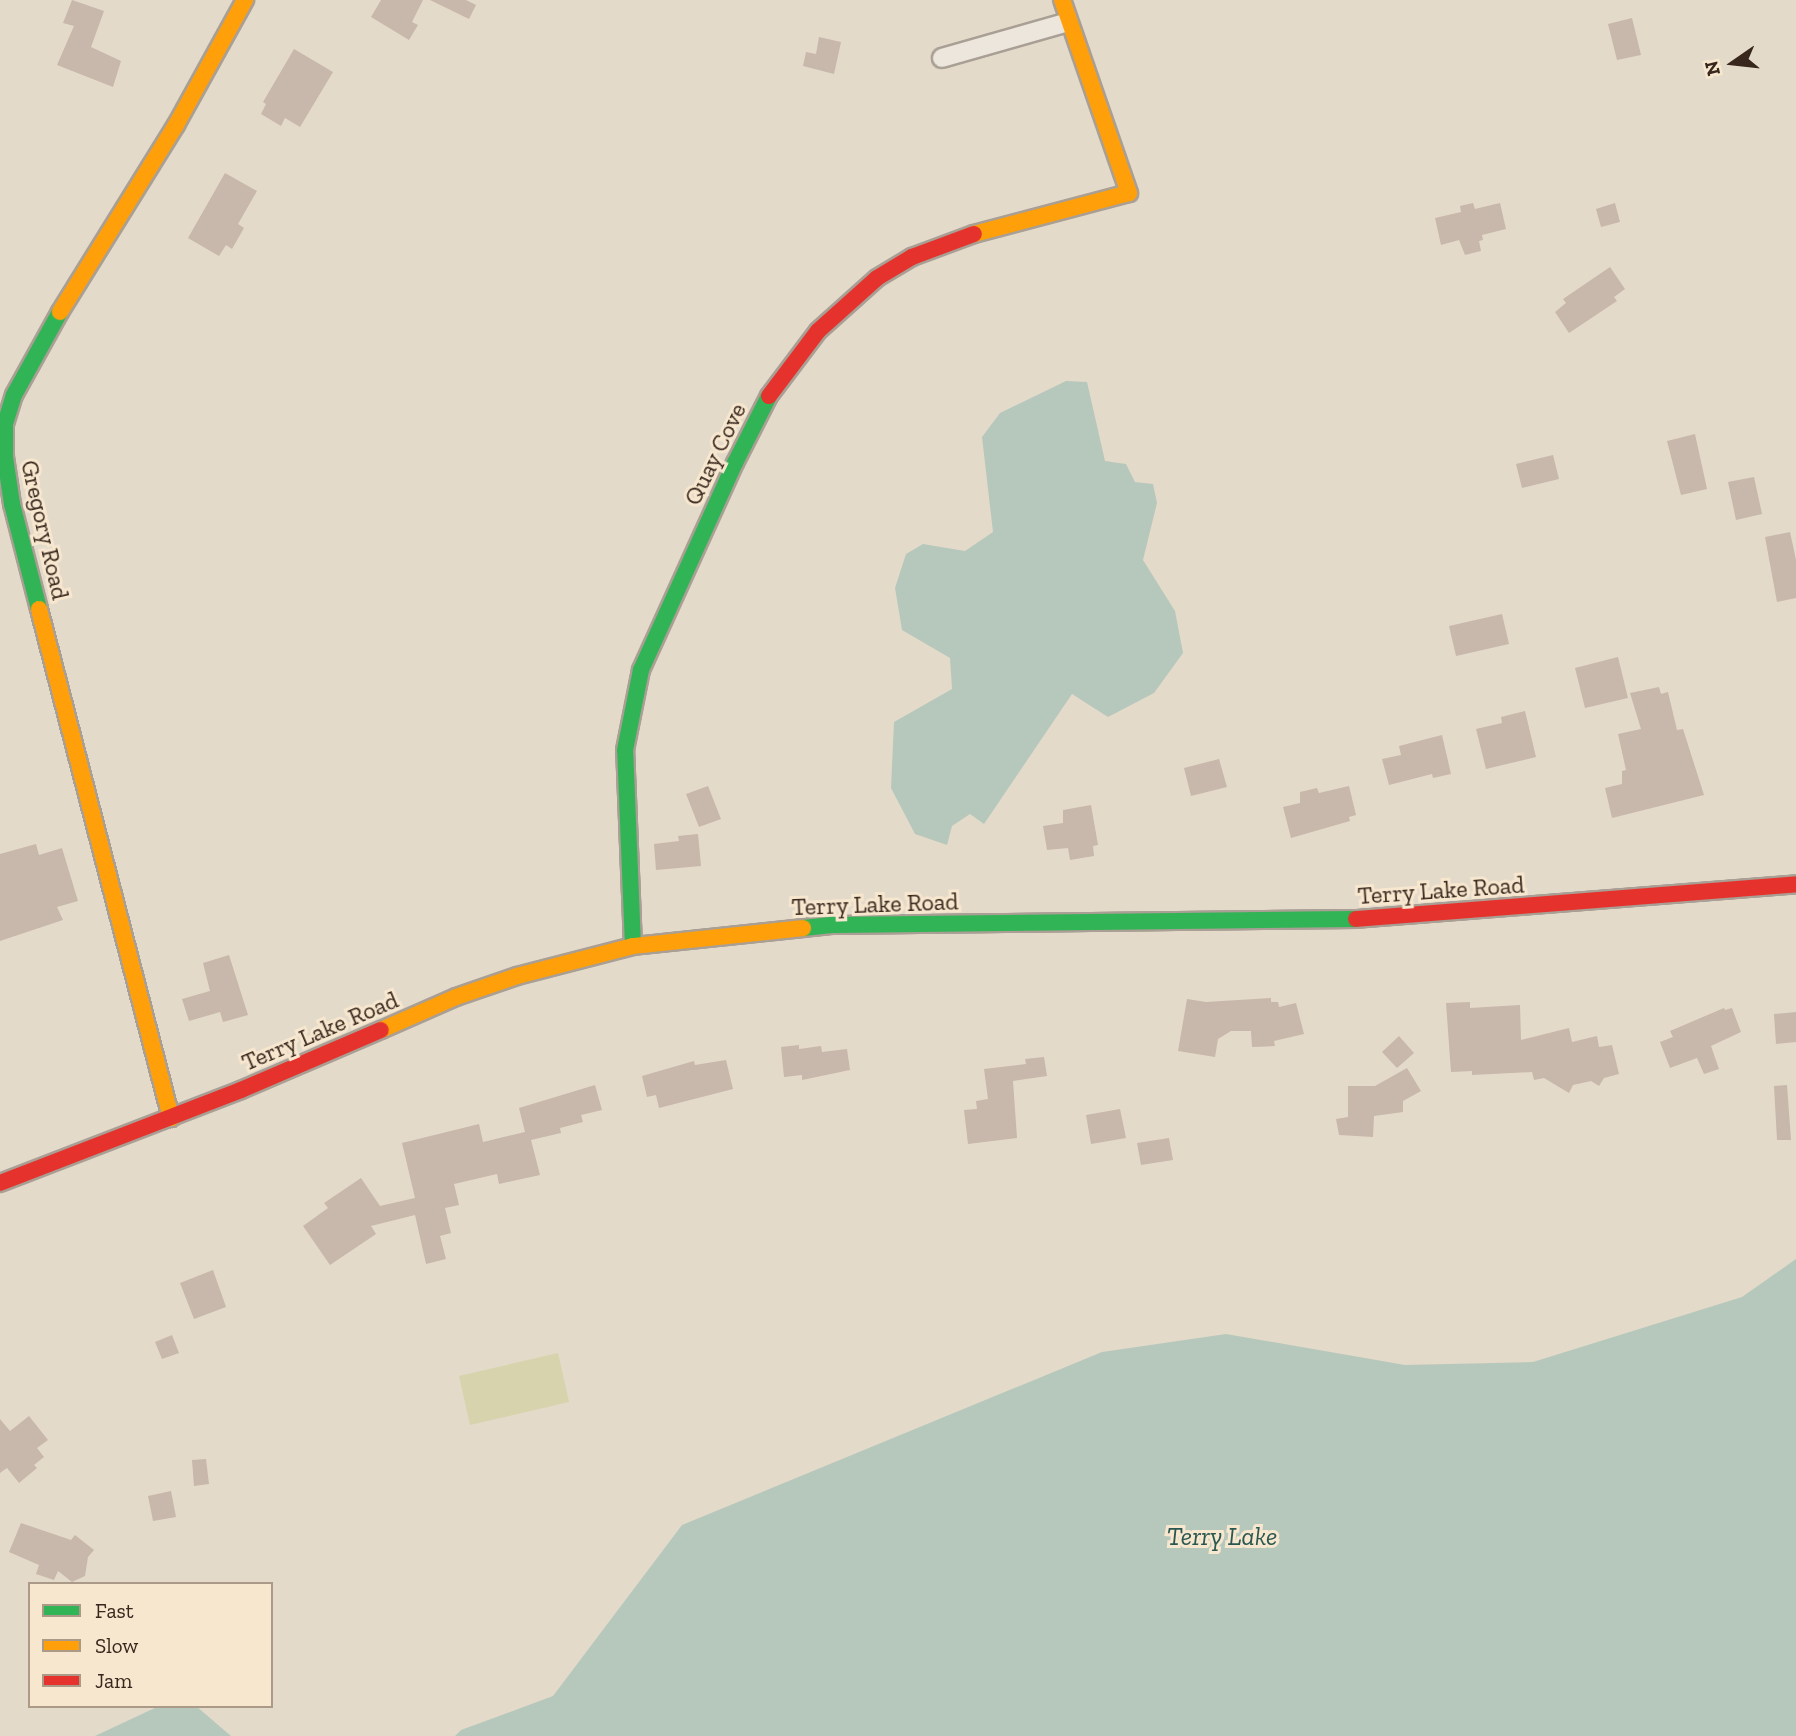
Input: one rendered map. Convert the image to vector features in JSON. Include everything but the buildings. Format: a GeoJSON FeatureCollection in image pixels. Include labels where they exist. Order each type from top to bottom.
{"type":"FeatureCollection","features":[{"type":"Feature","properties":{"kind":"street","name":"Gregory Road"},"geometry":{"type":"LineString","coordinates":[[171,1118],[12,504],[5,457],[5,424],[14,395],[65,304],[176,125],[245,0]]}},
{"type":"Feature","properties":{"kind":"street"},"geometry":{"type":"LineString","coordinates":[[942,58],[1068,22],[1062,0]]}},
{"type":"Feature","properties":{"kind":"street","name":"Quay Cove"},"geometry":{"type":"LineString","coordinates":[[633,946],[625,750],[641,670],[734,463],[775,384],[818,331],[847,302],[877,278],[912,257],[954,239],[1129,193],[1068,22]]}},
{"type":"Feature","properties":{"kind":"street","name":"Terry Lake Road"},"geometry":{"type":"LineString","coordinates":[[0,1183],[171,1118],[456,997],[517,976],[633,946],[834,925],[1347,920],[1796,884]]}},
{"type":"Feature","properties":{"kind":"shaded area"},"geometry":{"type":"Polygon","coordinates":[[[558,1353],[569,1402],[470,1425],[459,1376],[558,1353]]]}},
{"type":"Feature","properties":{"kind":"water"},"geometry":{"type":"Polygon","coordinates":[[[1066,381],[1087,382],[1105,461],[1126,464],[1135,482],[1153,484],[1157,503],[1143,560],[1175,611],[1183,653],[1154,693],[1108,717],[1072,694],[984,824],[970,814],[952,826],[947,845],[915,834],[891,788],[894,722],[952,689],[950,658],[902,630],[895,588],[906,554],[923,544],[965,551],[993,532],[982,437],[1000,413],[1066,381]]]}},
{"type":"Feature","properties":{"kind":"water","name":"Terry Lake"},"geometry":{"type":"Polygon","coordinates":[[[1796,1259],[1796,1736],[455,1736],[461,1730],[553,1696],[682,1525],[1102,1352],[1226,1334],[1405,1365],[1533,1362],[1742,1297],[1796,1259]]]}},
{"type":"Feature","properties":{"kind":"water"},"geometry":{"type":"Polygon","coordinates":[[[155,1708],[198,1708],[231,1736],[95,1736],[155,1708]]]}},
{"type":"Feature","properties":{"kind":"traffic: fast"},"geometry":{"type":"LineString","coordinates":[[39,609],[12,504],[5,457],[5,424],[14,395],[60,312]]}},
{"type":"Feature","properties":{"kind":"traffic: fast"},"geometry":{"type":"LineString","coordinates":[[633,946],[625,750],[641,670],[735,463],[769,396]]}},
{"type":"Feature","properties":{"kind":"traffic: fast"},"geometry":{"type":"LineString","coordinates":[[803,928],[834,925],[1356,919]]}},
{"type":"Feature","properties":{"kind":"traffic: slow"},"geometry":{"type":"LineString","coordinates":[[60,312],[176,125],[245,0]]}},
{"type":"Feature","properties":{"kind":"traffic: slow"},"geometry":{"type":"LineString","coordinates":[[974,234],[1129,193],[1062,0]]}},
{"type":"Feature","properties":{"kind":"traffic: slow"},"geometry":{"type":"LineString","coordinates":[[39,609],[171,1118]]}},
{"type":"Feature","properties":{"kind":"traffic: slow"},"geometry":{"type":"LineString","coordinates":[[381,1030],[456,997],[517,976],[633,946],[803,928]]}},
{"type":"Feature","properties":{"kind":"traffic: jam"},"geometry":{"type":"LineString","coordinates":[[769,396],[818,331],[877,278],[912,257],[974,234]]}},
{"type":"Feature","properties":{"kind":"traffic: jam"},"geometry":{"type":"LineString","coordinates":[[1356,919],[1796,884]]}},
{"type":"Feature","properties":{"kind":"traffic: jam"},"geometry":{"type":"LineString","coordinates":[[0,1183],[241,1090],[381,1030]]}}]}
